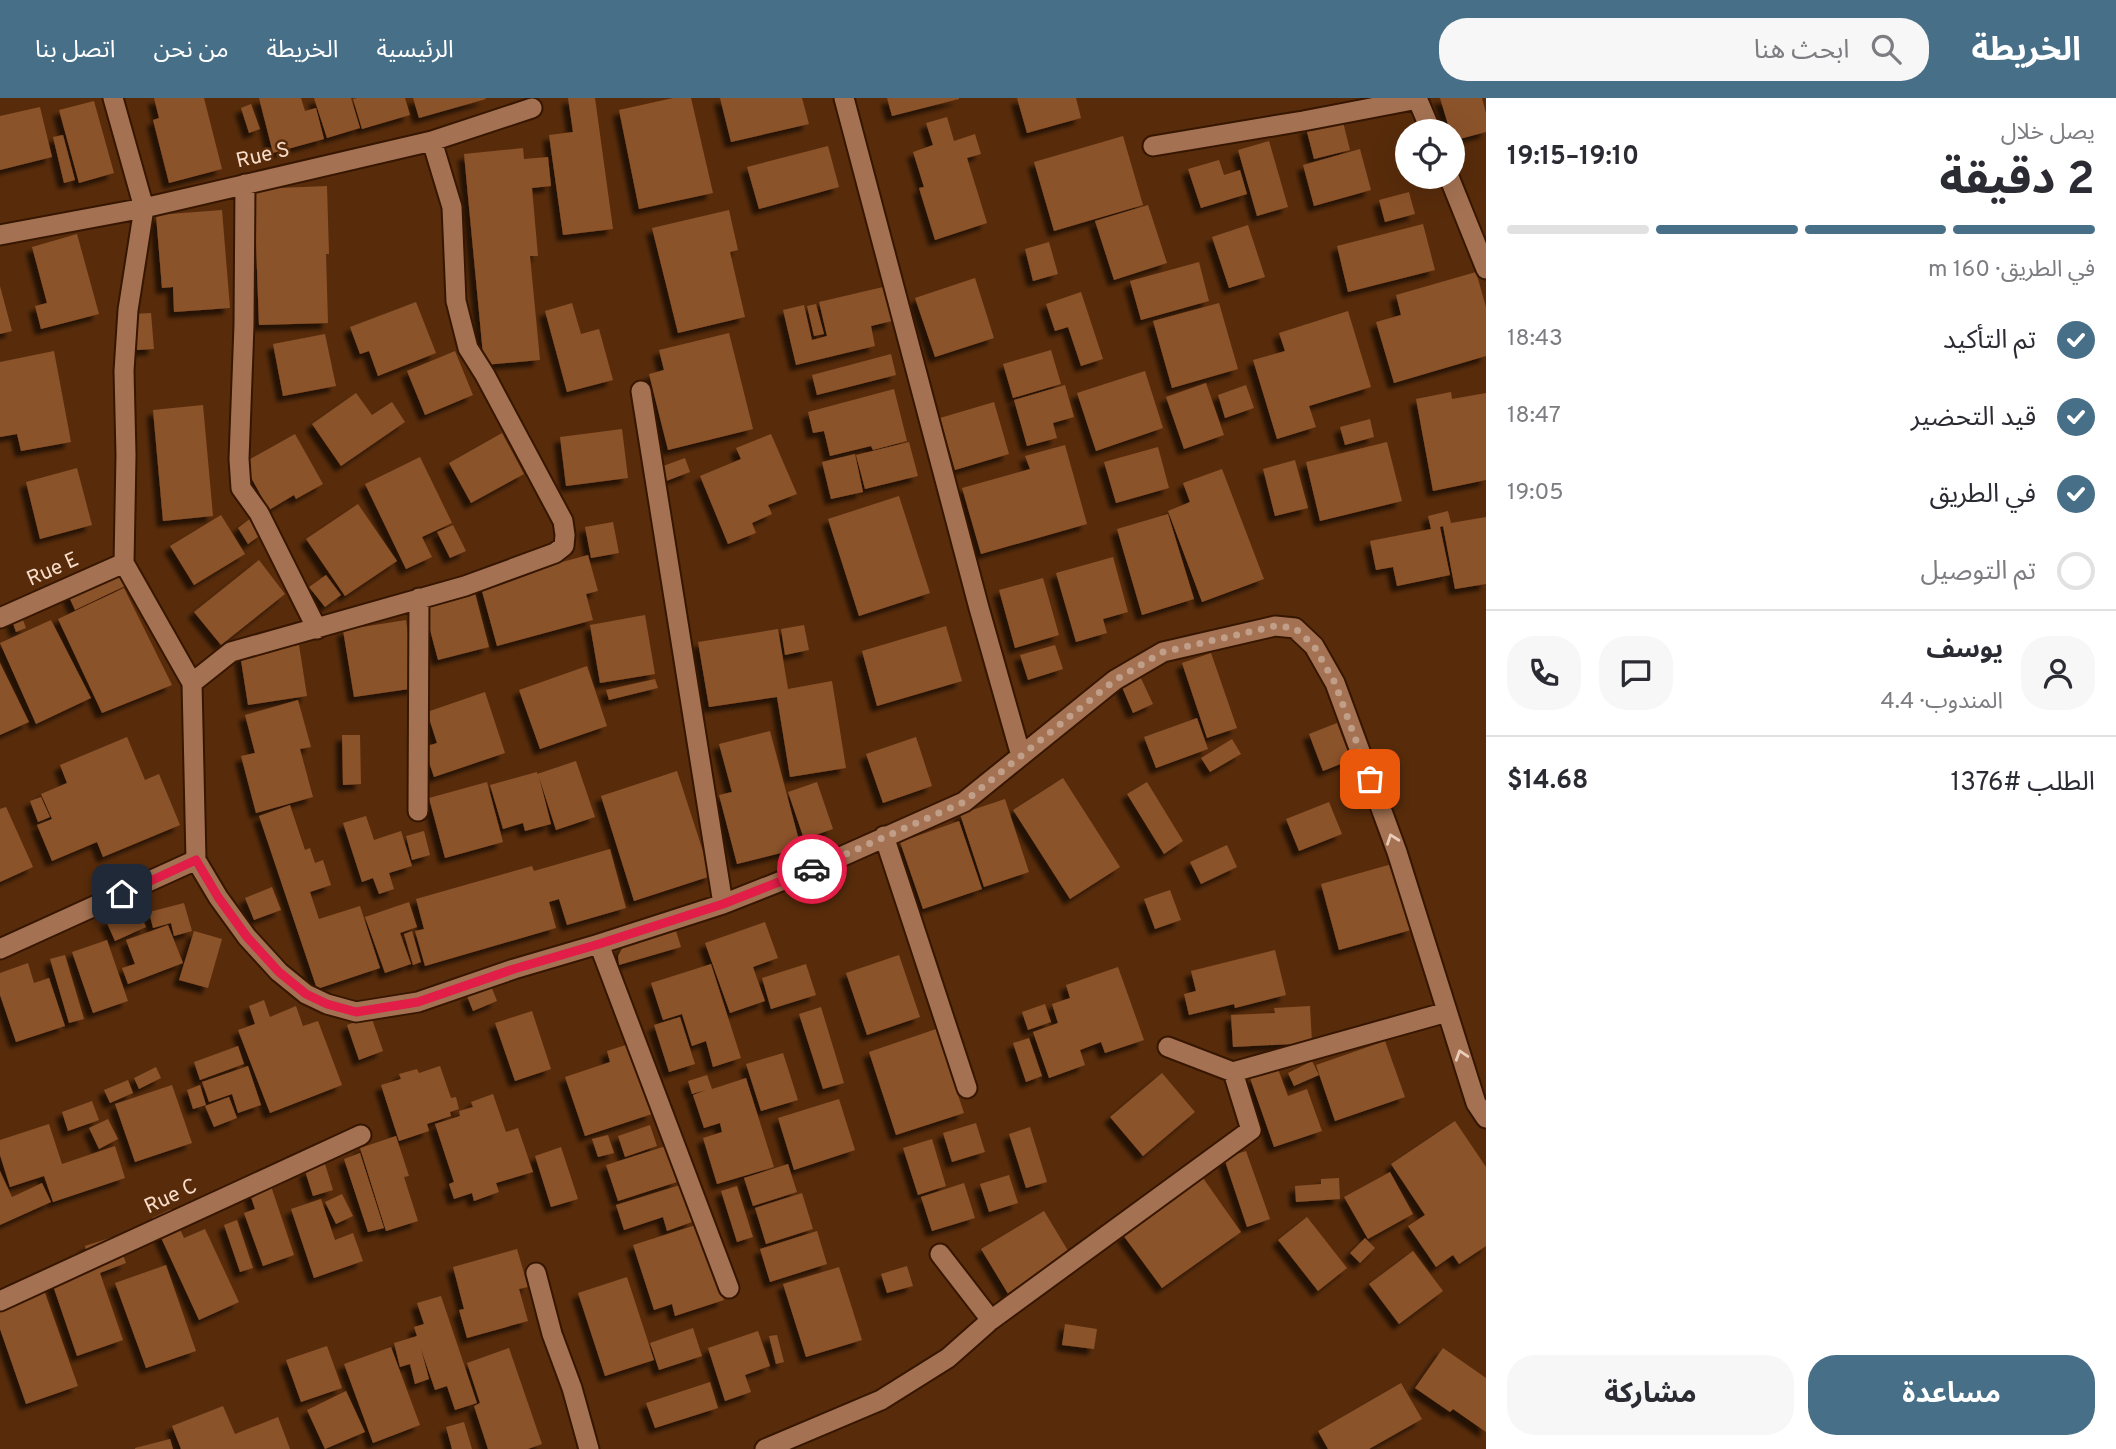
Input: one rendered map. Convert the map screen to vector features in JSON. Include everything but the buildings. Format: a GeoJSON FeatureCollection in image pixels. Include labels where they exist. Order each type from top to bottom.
{"type":"FeatureCollection","features":[{"type":"Feature","properties":{"kind":"street"},"geometry":{"type":"LineString","coordinates":[[113,98],[144,208],[128,310],[124,371],[124,563],[191,683],[196,860],[247,937],[279,972],[306,994],[327,1004],[356,1012],[418,1002],[723,904],[827,863],[964,802],[1115,680],[1163,652],[1275,626],[1295,628],[1314,646],[1335,683],[1397,852],[1476,1103],[1486,1118]]}},
{"type":"Feature","properties":{"kind":"street"},"geometry":{"type":"LineString","coordinates":[[844,98],[979,608],[1021,756]]}},
{"type":"Feature","properties":{"kind":"street"},"geometry":{"type":"LineString","coordinates":[[1153,146],[1417,99],[1425,119]]}},
{"type":"Feature","properties":{"kind":"street","name":"Rue S"},"geometry":{"type":"LineString","coordinates":[[0,235],[144,208],[432,141],[532,108]]}},
{"type":"Feature","properties":{"kind":"street"},"geometry":{"type":"LineString","coordinates":[[191,683],[232,652],[465,586],[555,554],[565,547],[563,521],[545,484],[468,348],[456,301],[452,207],[432,141]]}},
{"type":"Feature","properties":{"kind":"street"},"geometry":{"type":"LineString","coordinates":[[245,184],[241,488],[259,513],[317,629]]}},
{"type":"Feature","properties":{"kind":"street"},"geometry":{"type":"LineString","coordinates":[[1454,189],[1486,269]]}},
{"type":"Feature","properties":{"kind":"street"},"geometry":{"type":"LineString","coordinates":[[641,391],[723,904]]}},
{"type":"Feature","properties":{"kind":"street","name":"Rue E"},"geometry":{"type":"LineString","coordinates":[[0,618],[124,563]]}},
{"type":"Feature","properties":{"kind":"street"},"geometry":{"type":"LineString","coordinates":[[418,811],[419,598]]}},
{"type":"Feature","properties":{"kind":"street"},"geometry":{"type":"LineString","coordinates":[[884,836],[967,1088]]}},
{"type":"Feature","properties":{"kind":"street"},"geometry":{"type":"LineString","coordinates":[[0,949],[196,860]]}},
{"type":"Feature","properties":{"kind":"street"},"geometry":{"type":"LineString","coordinates":[[599,944],[730,1288]]}},
{"type":"Feature","properties":{"kind":"street"},"geometry":{"type":"LineString","coordinates":[[1168,1047],[1233,1072],[1447,1012]]}},
{"type":"Feature","properties":{"kind":"street"},"geometry":{"type":"LineString","coordinates":[[765,1449],[881,1400],[948,1358],[991,1320],[1251,1130],[1233,1072]]}},
{"type":"Feature","properties":{"kind":"street","name":"Rue C"},"geometry":{"type":"LineString","coordinates":[[0,1301],[361,1135]]}},
{"type":"Feature","properties":{"kind":"street"},"geometry":{"type":"LineString","coordinates":[[940,1254],[991,1320]]}},
{"type":"Feature","properties":{"kind":"street"},"geometry":{"type":"LineString","coordinates":[[536,1273],[552,1334],[572,1388],[589,1449]]}},
{"type":"Feature","properties":{"kind":"way so far"},"geometry":{"type":"LineString","coordinates":[[812,869],[964,802],[1115,680],[1163,652],[1275,626],[1295,628],[1314,646],[1335,683],[1370,779]]}},
{"type":"Feature","properties":{"kind":"route"},"geometry":{"type":"LineString","coordinates":[[122,894],[196,860],[247,937],[279,972],[306,994],[327,1004],[356,1012],[418,1002],[723,904],[812,869]]}}]}
